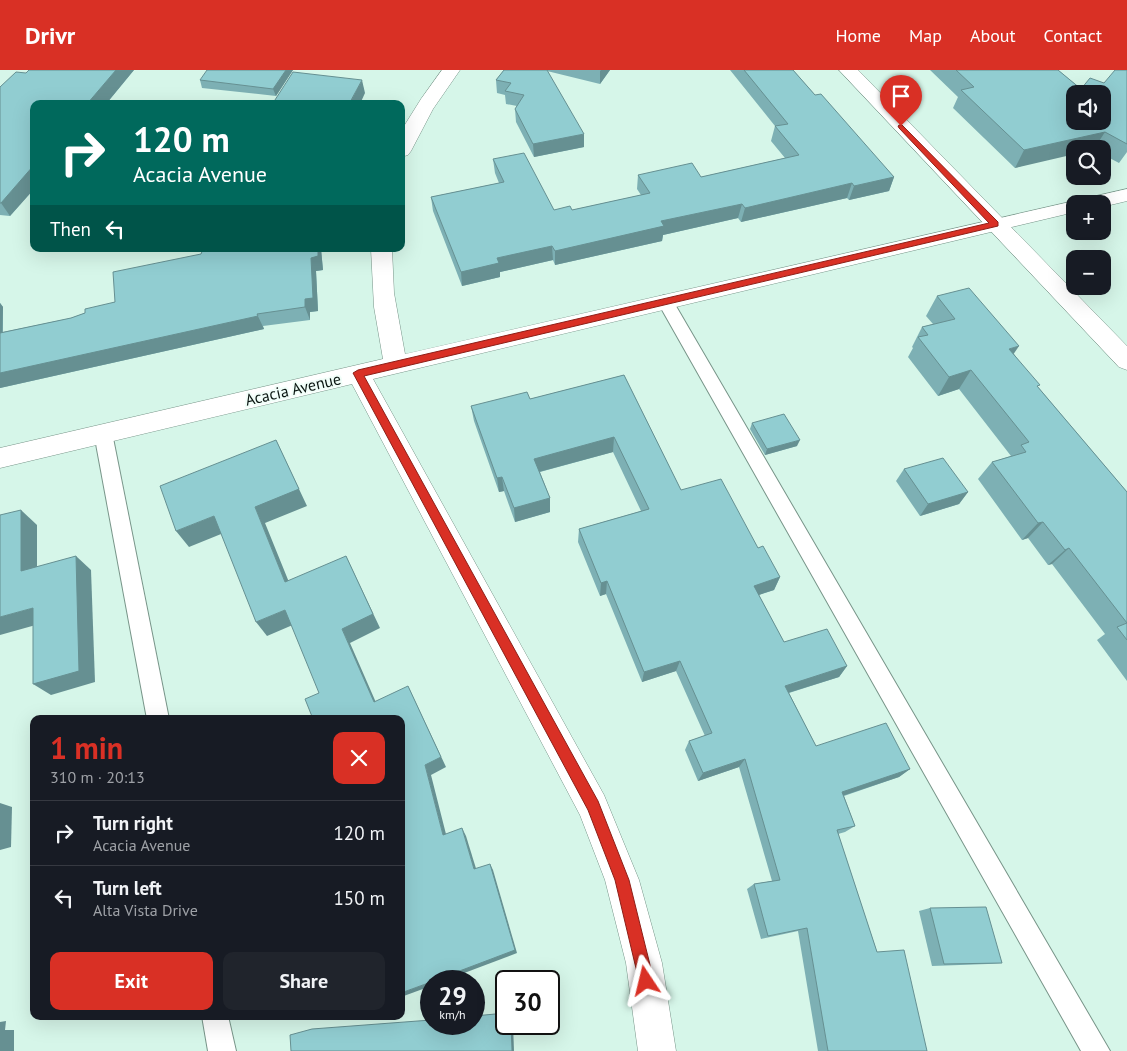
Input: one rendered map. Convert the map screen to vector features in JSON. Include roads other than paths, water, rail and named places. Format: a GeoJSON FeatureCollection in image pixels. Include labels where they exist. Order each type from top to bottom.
{"type":"FeatureCollection","features":[{"type":"Feature","properties":{"kind":"street"},"geometry":{"type":"LineString","coordinates":[[405,143],[417,118],[436,88],[451,70]]}},
{"type":"Feature","properties":{"kind":"street"},"geometry":{"type":"LineString","coordinates":[[848,70],[1127,361]]}},
{"type":"Feature","properties":{"kind":"street"},"geometry":{"type":"LineString","coordinates":[[1111,199],[1127,195]]}},
{"type":"Feature","properties":{"kind":"street","name":"Acacia Avenue"},"geometry":{"type":"LineString","coordinates":[[0,458],[1066,208]]}},
{"type":"Feature","properties":{"kind":"street"},"geometry":{"type":"LineString","coordinates":[[381,252],[381,282],[389,336],[396,364]]}},
{"type":"Feature","properties":{"kind":"street"},"geometry":{"type":"LineString","coordinates":[[358,373],[593,806],[622,880],[641,954],[657,1051]]}},
{"type":"Feature","properties":{"kind":"lane"},"geometry":{"type":"LineString","coordinates":[[665,301],[1096,1051]]}},
{"type":"Feature","properties":{"kind":"lane"},"geometry":{"type":"LineString","coordinates":[[103,433],[157,715]]}},
{"type":"Feature","properties":{"kind":"lane"},"geometry":{"type":"LineString","coordinates":[[216,1020],[222,1051]]}}]}
